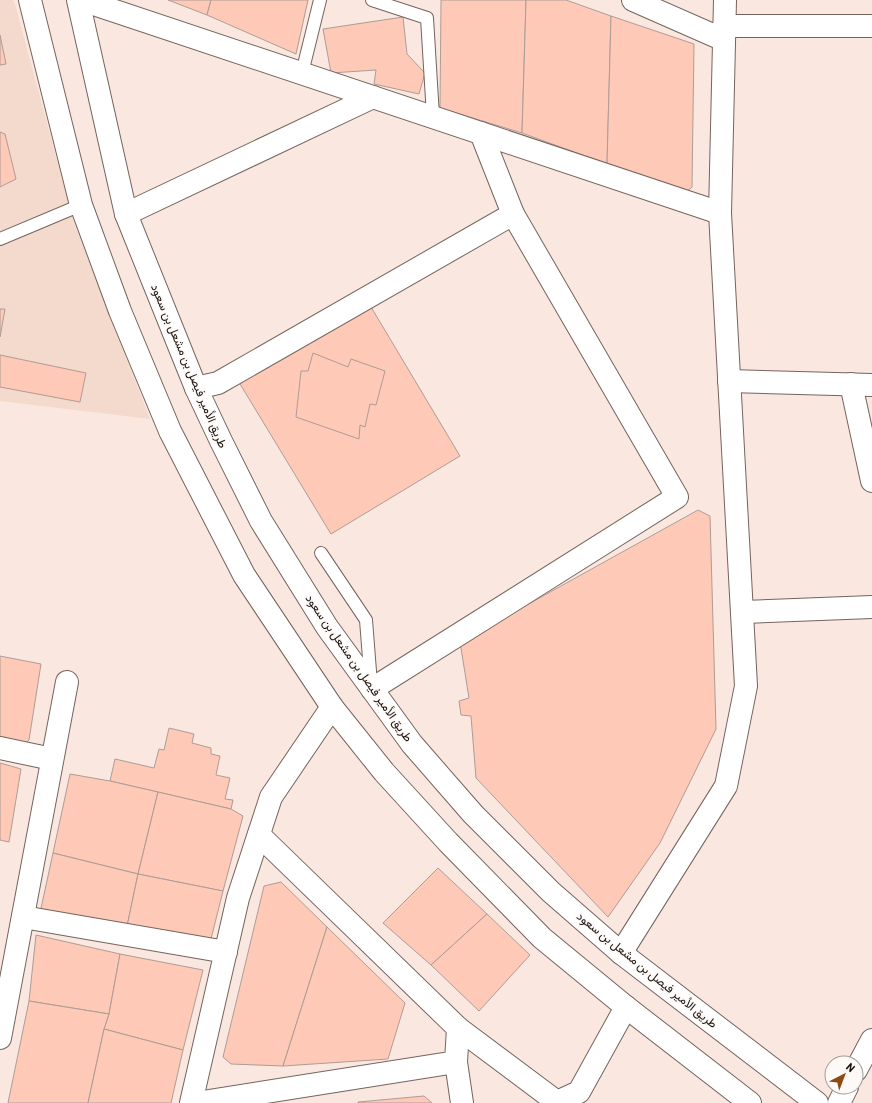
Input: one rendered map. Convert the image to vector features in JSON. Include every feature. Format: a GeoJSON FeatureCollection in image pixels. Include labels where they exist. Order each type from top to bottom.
{"type":"FeatureCollection","features":[{"type":"Feature","properties":{"kind":"street"},"geometry":{"type":"LineString","coordinates":[[30,0],[81,205],[120,311],[170,431],[244,575],[332,707],[384,772],[448,842],[542,938],[626,1007],[750,1103]]}},
{"type":"Feature","properties":{"kind":"street","name":"طريق الأمير فيصل بن مشعل بن سعود"},"geometry":{"type":"LineString","coordinates":[[78,0],[126,214],[196,388],[221,442],[260,522],[327,627],[412,744],[473,814],[551,892],[621,953],[817,1103]]}},
{"type":"Feature","properties":{"kind":"street"},"geometry":{"type":"LineString","coordinates":[[82,0],[720,213]]}},
{"type":"Feature","properties":{"kind":"street"},"geometry":{"type":"LineString","coordinates":[[633,0],[724,33],[872,26]]}},
{"type":"Feature","properties":{"kind":"street"},"geometry":{"type":"LineString","coordinates":[[621,953],[726,786],[746,686],[720,213],[725,0]]}},
{"type":"Feature","properties":{"kind":"street"},"geometry":{"type":"LineString","coordinates":[[126,214],[373,97]]}},
{"type":"Feature","properties":{"kind":"street"},"geometry":{"type":"LineString","coordinates":[[372,689],[677,497],[513,214],[481,133]]}},
{"type":"Feature","properties":{"kind":"street"},"geometry":{"type":"LineString","coordinates":[[196,388],[218,383],[513,214]]}},
{"type":"Feature","properties":{"kind":"street"},"geometry":{"type":"LineString","coordinates":[[729,381],[862,385],[872,481]]}},
{"type":"Feature","properties":{"kind":"street"},"geometry":{"type":"LineString","coordinates":[[742,612],[872,606]]}},
{"type":"Feature","properties":{"kind":"street"},"geometry":{"type":"LineString","coordinates":[[0,1038],[66,682]]}},
{"type":"Feature","properties":{"kind":"street"},"geometry":{"type":"LineString","coordinates":[[191,1103],[238,898],[271,797],[332,707]]}},
{"type":"Feature","properties":{"kind":"street"},"geometry":{"type":"LineString","coordinates":[[0,748],[52,759]]}},
{"type":"Feature","properties":{"kind":"street"},"geometry":{"type":"LineString","coordinates":[[259,835],[458,1028],[557,1102],[579,1092],[626,1007]]}},
{"type":"Feature","properties":{"kind":"street"},"geometry":{"type":"LineString","coordinates":[[23,917],[226,952]]}},
{"type":"Feature","properties":{"kind":"street"},"geometry":{"type":"LineString","coordinates":[[458,1028],[456,1062],[462,1103]]}},
{"type":"Feature","properties":{"kind":"street"},"geometry":{"type":"LineString","coordinates":[[864,1055],[872,1040]]}},
{"type":"Feature","properties":{"kind":"street"},"geometry":{"type":"LineString","coordinates":[[196,1103],[456,1062]]}},
{"type":"Feature","properties":{"kind":"lane"},"geometry":{"type":"LineString","coordinates":[[302,73],[320,0]]}},
{"type":"Feature","properties":{"kind":"lane"},"geometry":{"type":"LineString","coordinates":[[372,0],[427,18],[433,116]]}},
{"type":"Feature","properties":{"kind":"lane"},"geometry":{"type":"LineString","coordinates":[[0,239],[81,205]]}},
{"type":"Feature","properties":{"kind":"lane"},"geometry":{"type":"LineString","coordinates":[[321,553],[366,620],[372,689]]}},
{"type":"Feature","properties":{"kind":"shaded area"},"geometry":{"type":"Polygon","coordinates":[[[0,0],[13,0],[15,4],[73,220],[150,419],[0,401],[0,0]]]}},
{"type":"Feature","properties":{"kind":"building"},"geometry":{"type":"Polygon","coordinates":[[[168,0],[211,0],[207,15],[168,0]]]}},
{"type":"Feature","properties":{"kind":"building"},"geometry":{"type":"Polygon","coordinates":[[[211,0],[308,0],[296,54],[207,15],[211,0]]]}},
{"type":"Feature","properties":{"kind":"building"},"geometry":{"type":"Polygon","coordinates":[[[441,0],[526,0],[522,133],[440,108],[441,0]]]}},
{"type":"Feature","properties":{"kind":"building"},"geometry":{"type":"Polygon","coordinates":[[[526,0],[566,0],[611,16],[607,164],[522,133],[526,0]]]}},
{"type":"Feature","properties":{"kind":"building"},"geometry":{"type":"Polygon","coordinates":[[[611,16],[694,44],[692,187],[685,193],[607,164],[611,16]]]}},
{"type":"Feature","properties":{"kind":"building"},"geometry":{"type":"Polygon","coordinates":[[[403,17],[407,54],[425,73],[419,94],[374,84],[376,70],[331,73],[323,29],[403,17]]]}},
{"type":"Feature","properties":{"kind":"building"},"geometry":{"type":"Polygon","coordinates":[[[0,35],[6,64],[0,65],[0,35]]]}},
{"type":"Feature","properties":{"kind":"building"},"geometry":{"type":"Polygon","coordinates":[[[0,132],[5,134],[16,179],[0,187],[0,132]]]}},
{"type":"Feature","properties":{"kind":"building"},"geometry":{"type":"Polygon","coordinates":[[[371,307],[460,456],[331,534],[237,379],[371,307]]]}},
{"type":"Feature","properties":{"kind":"building"},"geometry":{"type":"Polygon","coordinates":[[[0,309],[5,309],[0,337],[0,309]]]}},
{"type":"Feature","properties":{"kind":"building"},"geometry":{"type":"Polygon","coordinates":[[[313,353],[348,367],[351,359],[385,371],[376,405],[370,404],[365,427],[360,425],[359,439],[296,417],[301,371],[308,371],[313,353]]]}},
{"type":"Feature","properties":{"kind":"building"},"geometry":{"type":"Polygon","coordinates":[[[0,355],[86,373],[80,402],[0,387],[0,355]]]}},
{"type":"Feature","properties":{"kind":"building"},"geometry":{"type":"Polygon","coordinates":[[[698,510],[710,516],[716,729],[660,843],[608,917],[476,778],[471,716],[461,715],[459,701],[469,698],[460,642],[698,510]]]}},
{"type":"Feature","properties":{"kind":"building"},"geometry":{"type":"Polygon","coordinates":[[[0,656],[41,664],[29,740],[20,749],[0,745],[0,656]]]}},
{"type":"Feature","properties":{"kind":"building"},"geometry":{"type":"Polygon","coordinates":[[[169,728],[194,734],[192,743],[211,748],[211,754],[220,756],[216,775],[230,778],[225,799],[233,800],[231,809],[110,781],[115,759],[154,768],[159,749],[164,750],[169,728]]]}},
{"type":"Feature","properties":{"kind":"building"},"geometry":{"type":"Polygon","coordinates":[[[0,763],[21,769],[9,842],[0,840],[0,763]]]}},
{"type":"Feature","properties":{"kind":"building"},"geometry":{"type":"Polygon","coordinates":[[[70,774],[158,792],[138,874],[53,853],[70,774]]]}},
{"type":"Feature","properties":{"kind":"building"},"geometry":{"type":"Polygon","coordinates":[[[158,792],[231,809],[243,816],[223,891],[138,874],[158,792]]]}},
{"type":"Feature","properties":{"kind":"building"},"geometry":{"type":"Polygon","coordinates":[[[53,853],[138,874],[126,931],[40,913],[53,853]]]}},
{"type":"Feature","properties":{"kind":"building"},"geometry":{"type":"Polygon","coordinates":[[[438,868],[487,914],[431,965],[383,923],[438,868]]]}},
{"type":"Feature","properties":{"kind":"building"},"geometry":{"type":"Polygon","coordinates":[[[138,874],[223,891],[211,939],[126,931],[138,874]]]}},
{"type":"Feature","properties":{"kind":"building"},"geometry":{"type":"Polygon","coordinates":[[[281,882],[327,927],[283,1066],[231,1064],[223,1057],[264,886],[281,882]]]}},
{"type":"Feature","properties":{"kind":"building"},"geometry":{"type":"Polygon","coordinates":[[[487,914],[530,955],[479,1011],[431,965],[487,914]]]}},
{"type":"Feature","properties":{"kind":"building"},"geometry":{"type":"Polygon","coordinates":[[[327,927],[405,1003],[388,1059],[283,1066],[327,927]]]}},
{"type":"Feature","properties":{"kind":"building"},"geometry":{"type":"Polygon","coordinates":[[[36,935],[120,954],[109,1014],[29,1001],[36,935]]]}},
{"type":"Feature","properties":{"kind":"building"},"geometry":{"type":"Polygon","coordinates":[[[120,954],[203,970],[183,1050],[104,1029],[109,1014],[120,954]]]}},
{"type":"Feature","properties":{"kind":"building"},"geometry":{"type":"Polygon","coordinates":[[[29,1001],[109,1014],[104,1029],[88,1103],[8,1103],[29,1001]]]}},
{"type":"Feature","properties":{"kind":"building"},"geometry":{"type":"Polygon","coordinates":[[[104,1029],[183,1050],[171,1103],[88,1103],[104,1029]]]}},
{"type":"Feature","properties":{"kind":"building"},"geometry":{"type":"Polygon","coordinates":[[[424,1096],[432,1103],[358,1103],[358,1102],[424,1096]]]}}]}
